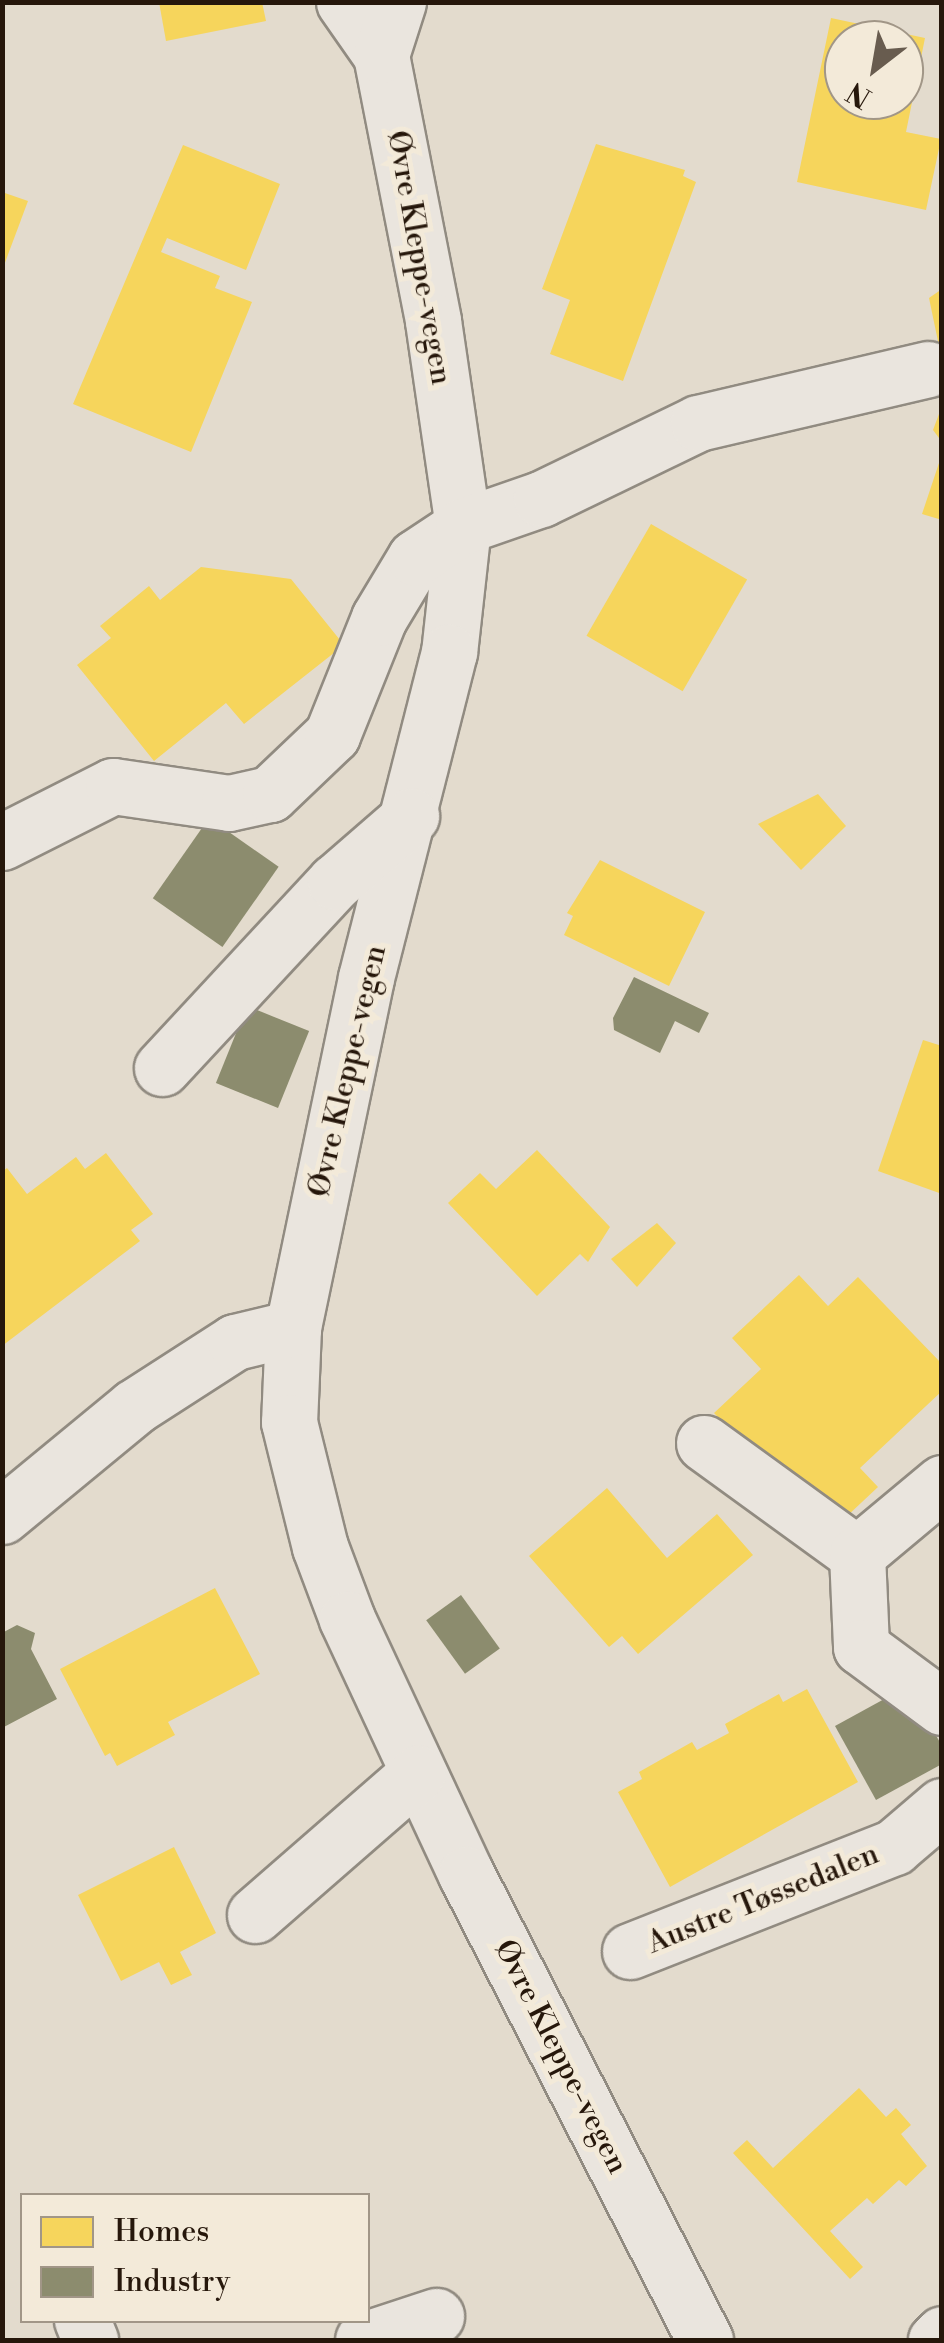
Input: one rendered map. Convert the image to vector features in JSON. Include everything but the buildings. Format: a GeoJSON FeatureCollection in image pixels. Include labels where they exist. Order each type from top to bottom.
{"type":"FeatureCollection","features":[{"type":"Feature","properties":{"kind":"street","name":"Øvre Kleppe-vegen"},"geometry":{"type":"LineString","coordinates":[[344,2],[381,56],[433,321],[463,526],[449,652],[411,816],[366,978],[293,1328],[289,1422],[320,1548],[418,1773],[704,2340]]}},
{"type":"Feature","properties":{"kind":"street"},"geometry":{"type":"LineString","coordinates":[[381,56],[398,2]]}},
{"type":"Feature","properties":{"kind":"street"},"geometry":{"type":"LineString","coordinates":[[2,842],[113,786],[229,803],[270,794],[332,735],[379,618],[414,558],[463,526],[541,499],[698,424],[928,369]]}},
{"type":"Feature","properties":{"kind":"street"},"geometry":{"type":"LineString","coordinates":[[162,1068],[335,882],[411,816]]}},
{"type":"Feature","properties":{"kind":"street"},"geometry":{"type":"LineString","coordinates":[[2,1516],[134,1407],[221,1351],[293,1328]]}},
{"type":"Feature","properties":{"kind":"street"},"geometry":{"type":"LineString","coordinates":[[704,1443],[857,1554]]}},
{"type":"Feature","properties":{"kind":"street"},"geometry":{"type":"LineString","coordinates":[[857,1554],[942,1483]]}},
{"type":"Feature","properties":{"kind":"street"},"geometry":{"type":"LineString","coordinates":[[857,1554],[861,1647],[942,1707]]}},
{"type":"Feature","properties":{"kind":"street"},"geometry":{"type":"LineString","coordinates":[[254,1915],[418,1773]]}},
{"type":"Feature","properties":{"kind":"street","name":"Austre Tøssedalen"},"geometry":{"type":"LineString","coordinates":[[630,1952],[894,1847],[942,1806]]}},
{"type":"Feature","properties":{"kind":"street"},"geometry":{"type":"LineString","coordinates":[[362,2340],[436,2316]]}},
{"type":"Feature","properties":{"kind":"street"},"geometry":{"type":"LineString","coordinates":[[936,2340],[942,2334]]}}]}
